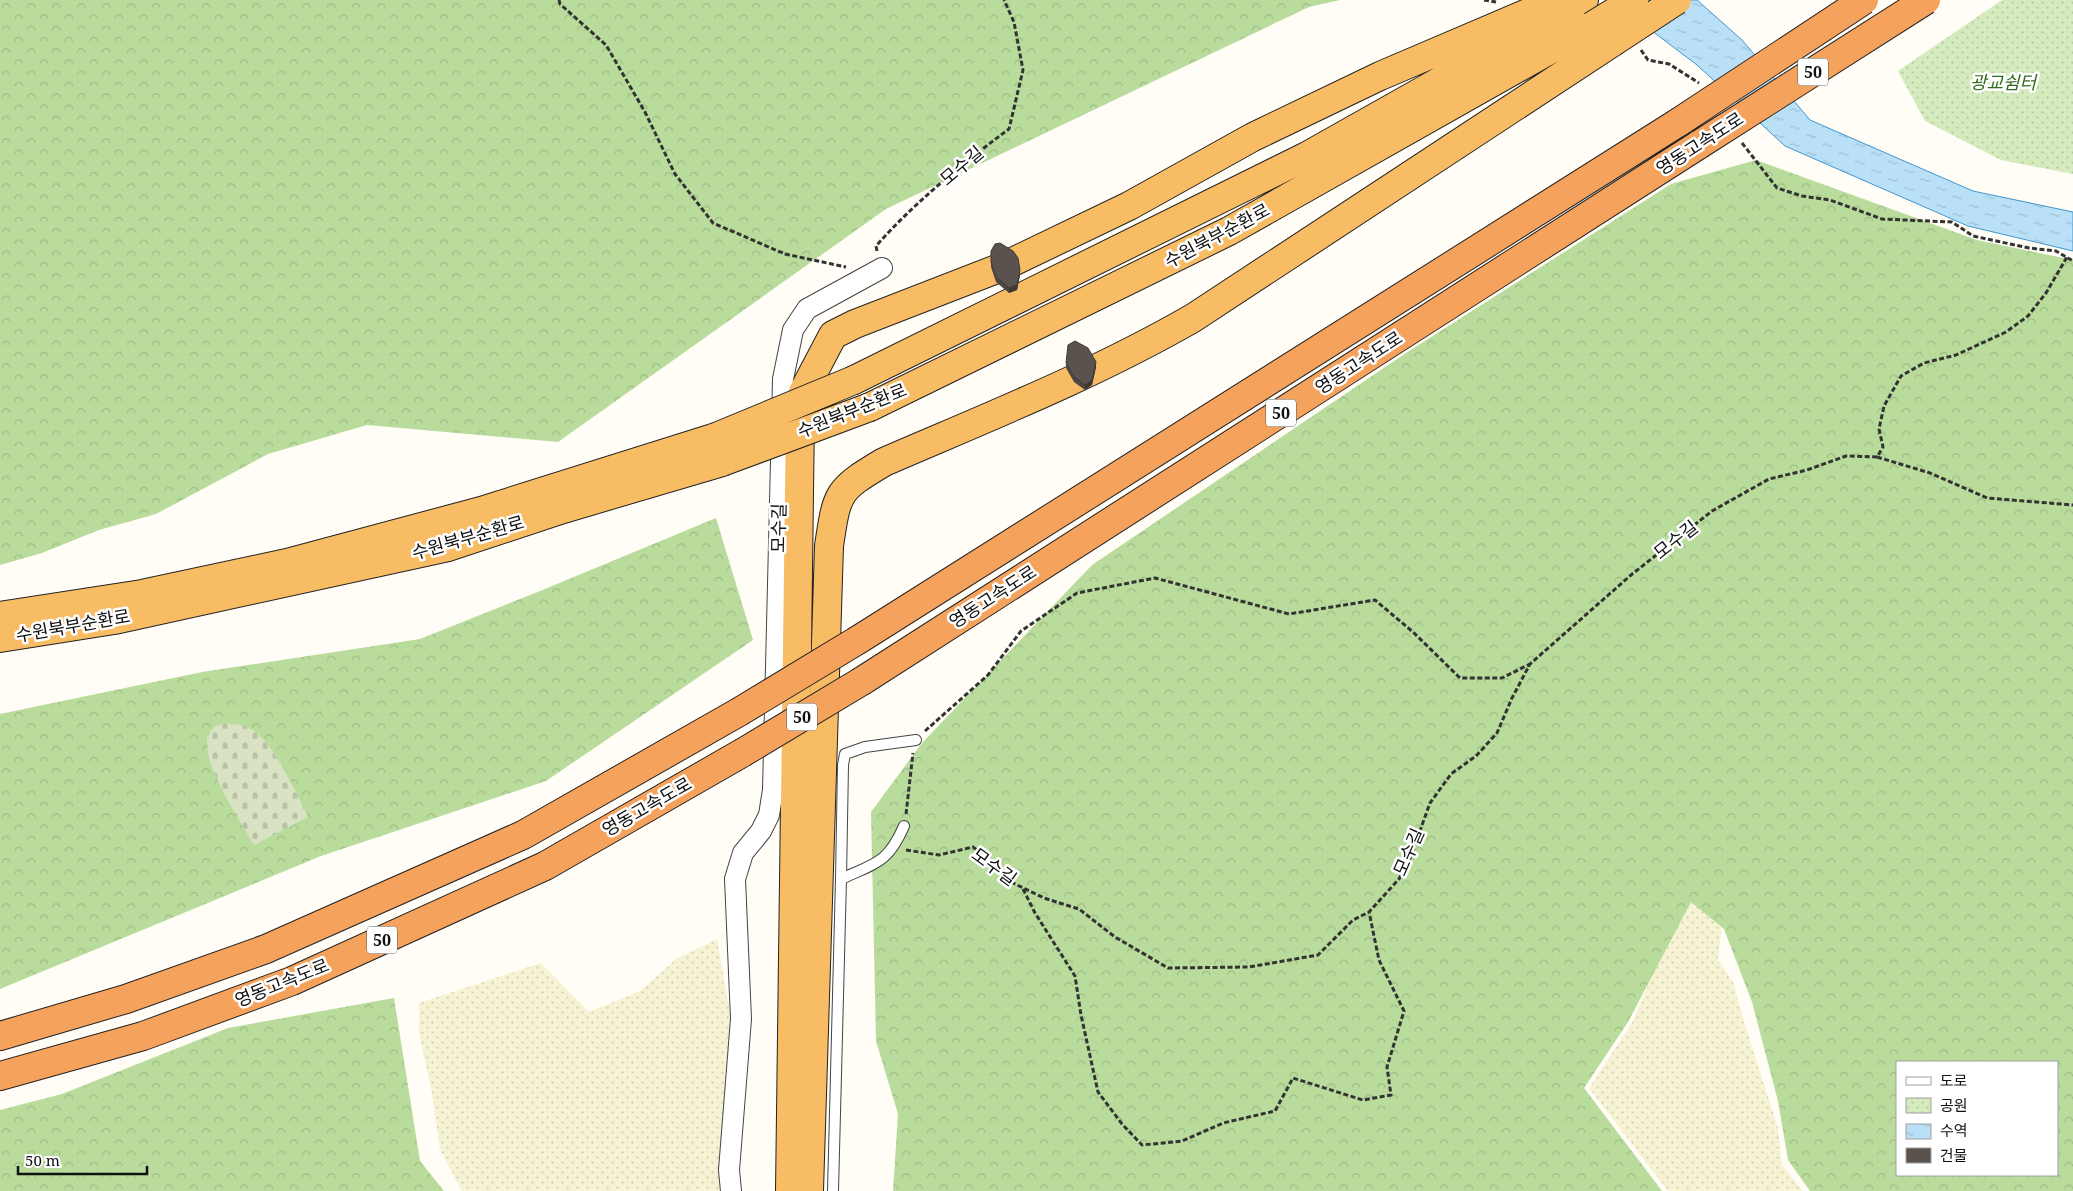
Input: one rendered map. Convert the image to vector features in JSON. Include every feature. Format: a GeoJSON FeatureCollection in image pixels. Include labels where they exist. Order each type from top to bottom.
{"type":"FeatureCollection","features":[{"type":"Feature","properties":{"kind":"highway","name":"수원북부순환로"},"geometry":{"type":"LineString","coordinates":[[0,616],[142,594],[287,563],[719,450],[870,408],[1229,232],[1603,34],[1634,0]]}},
{"type":"Feature","properties":{"kind":"highway"},"geometry":{"type":"LineString","coordinates":[[809,1191],[829,546],[834,509],[843,490],[860,476],[884,462],[1080,377],[1148,344],[1185,323],[1603,34],[1677,0]]}},
{"type":"Feature","properties":{"kind":"highway","name":"영동고속도로"},"geometry":{"type":"LineString","coordinates":[[0,1036],[126,999],[266,950],[523,834],[739,712],[858,640],[1679,122],[1864,0]]}},
{"type":"Feature","properties":{"kind":"highway","name":"영동고속도로"},"geometry":{"type":"LineString","coordinates":[[0,1076],[143,1036],[292,981],[545,866],[862,681],[1926,0]]}},
{"type":"Feature","properties":{"kind":"highway","name":"수원북부순환로"},"geometry":{"type":"LineString","coordinates":[[0,638],[114,620],[448,547],[562,509],[719,450],[854,380],[1307,156],[1572,2]]}},
{"type":"Feature","properties":{"kind":"highway"},"geometry":{"type":"LineString","coordinates":[[790,1191],[800,416],[802,392],[833,335],[855,324],[1002,267],[1129,206],[1253,137],[1380,76],[1572,2]]}},
{"type":"Feature","properties":{"kind":"street","name":"모수길"},"geometry":{"type":"LineString","coordinates":[[731,1191],[729,1170],[740,1019],[735,879],[743,853],[761,831],[769,815],[772,790],[783,380],[793,330],[807,309],[882,268]]}},
{"type":"Feature","properties":{"kind":"lane"},"geometry":{"type":"LineString","coordinates":[[833,1191],[843,765],[845,754],[865,747],[916,740]]}},
{"type":"Feature","properties":{"kind":"lane"},"geometry":{"type":"LineString","coordinates":[[841,878],[882,860],[895,846],[904,826]]}},
{"type":"Feature","properties":{"kind":"path"},"geometry":{"type":"LineString","coordinates":[[559,0],[560,4],[606,45],[645,112],[675,174],[714,223],[785,254],[850,267]]}},
{"type":"Feature","properties":{"kind":"path","name":"모수길"},"geometry":{"type":"LineString","coordinates":[[882,268],[876,246],[893,227],[979,151],[1009,129],[1023,70],[1014,22],[1004,0]]}},
{"type":"Feature","properties":{"kind":"path"},"geometry":{"type":"LineString","coordinates":[[1648,60],[1669,64],[1700,84]]}},
{"type":"Feature","properties":{"kind":"path"},"geometry":{"type":"LineString","coordinates":[[1741,142],[1777,188],[1802,196],[1830,200],[1882,219],[1952,222],[1973,236],[2029,248],[2056,251],[2073,260]]}},
{"type":"Feature","properties":{"kind":"path"},"geometry":{"type":"LineString","coordinates":[[1877,457],[1883,447],[1879,429],[1884,406],[1901,376],[1924,363],[1956,354],[2006,332],[2028,316],[2046,293],[2066,257]]}},
{"type":"Feature","properties":{"kind":"path","name":"모수길"},"geometry":{"type":"LineString","coordinates":[[895,846],[910,851],[939,855],[973,847],[1002,869],[1013,883],[1044,898],[1079,909],[1115,937],[1168,968],[1248,967],[1318,954],[1353,920],[1370,912],[1399,879],[1409,861],[1430,803],[1451,774],[1476,756],[1497,733],[1512,698],[1530,664],[1631,576],[1712,511],[1769,479],[1807,470],[1846,456],[1877,457],[1930,473],[1988,498],[2073,505]]}},
{"type":"Feature","properties":{"kind":"path"},"geometry":{"type":"LineString","coordinates":[[904,826],[916,740],[988,675],[1021,631],[1077,593],[1155,578],[1289,614],[1375,600],[1460,678],[1502,678],[1530,664]]}},
{"type":"Feature","properties":{"kind":"path"},"geometry":{"type":"LineString","coordinates":[[1023,888],[1035,913],[1075,976],[1081,1016],[1098,1092],[1122,1124],[1142,1145],[1182,1141],[1224,1123],[1275,1111],[1294,1078],[1363,1100],[1391,1095],[1386,1067],[1404,1011],[1379,960],[1370,912]]}},
{"type":"Feature","properties":{"kind":"shaded area"},"geometry":{"type":"Polygon","coordinates":[[[1690,887],[1725,902],[1718,959],[1733,982],[1778,1128],[1782,1165],[1803,1191],[1668,1191],[1589,1088],[1632,1023],[1690,887]]]}},
{"type":"Feature","properties":{"kind":"shaded area"},"geometry":{"type":"Polygon","coordinates":[[[717,939],[730,1013],[722,1191],[462,1191],[440,1150],[432,1093],[419,1033],[419,1003],[541,963],[589,1012],[640,991],[676,959],[717,939]]]}},
{"type":"Feature","properties":{"kind":"green space"},"geometry":{"type":"Polygon","coordinates":[[[0,0],[1340,0],[1309,7],[886,209],[558,442],[367,425],[268,454],[156,514],[99,530],[42,553],[0,565],[0,0]]]}},
{"type":"Feature","properties":{"kind":"green space","name":"광교쉼터"},"geometry":{"type":"Polygon","coordinates":[[[2002,0],[2073,0],[2073,174],[2001,160],[1925,121],[1898,71],[2002,0]]]}},
{"type":"Feature","properties":{"kind":"green space"},"geometry":{"type":"Polygon","coordinates":[[[1756,160],[1977,240],[2073,260],[2073,1191],[1810,1191],[1788,1160],[1778,1101],[1752,1002],[1724,929],[1691,902],[1628,1022],[1584,1088],[1662,1191],[893,1191],[898,1114],[876,1041],[871,812],[922,743],[1092,565],[1406,353],[1671,184],[1756,160]]]}},
{"type":"Feature","properties":{"kind":"green space"},"geometry":{"type":"Polygon","coordinates":[[[716,518],[753,640],[546,781],[321,856],[0,989],[0,714],[202,672],[420,639],[716,518]]]}},
{"type":"Feature","properties":{"kind":"green space"},"geometry":{"type":"Polygon","coordinates":[[[228,723],[248,728],[262,738],[285,771],[308,817],[254,845],[224,794],[211,764],[208,751],[207,739],[209,734],[215,726],[228,723]]]}},
{"type":"Feature","properties":{"kind":"green space"},"geometry":{"type":"Polygon","coordinates":[[[394,998],[420,1161],[444,1191],[0,1191],[0,1110],[62,1094],[228,1028],[394,998]]]}},
{"type":"Feature","properties":{"kind":"water"},"geometry":{"type":"Polygon","coordinates":[[[1611,0],[1697,0],[1742,40],[1810,120],[1973,191],[2073,212],[2073,251],[1968,226],[1785,146],[1697,65],[1611,0]]]}},
{"type":"Feature","properties":{"kind":"building"},"geometry":{"type":"Polygon","coordinates":[[[1000,243],[1013,251],[1018,258],[1020,270],[1017,285],[1009,288],[996,277],[991,262],[991,251],[995,244],[1000,243]]]}},
{"type":"Feature","properties":{"kind":"building"},"geometry":{"type":"Polygon","coordinates":[[[1075,341],[1088,348],[1096,362],[1092,380],[1085,385],[1074,377],[1066,363],[1068,345],[1075,341]]]}}]}
